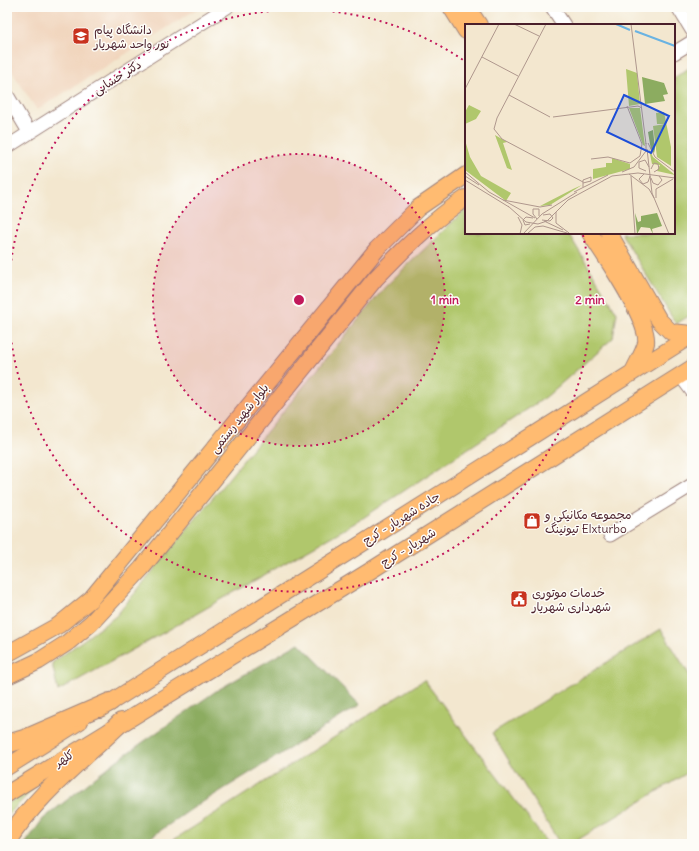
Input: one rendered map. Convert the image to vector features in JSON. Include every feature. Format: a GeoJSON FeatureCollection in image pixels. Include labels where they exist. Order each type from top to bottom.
{"type":"FeatureCollection","features":[{"type":"Feature","properties":{"kind":"highway"},"geometry":{"type":"LineString","coordinates":[[7,744],[27,738],[110,702]]}},
{"type":"Feature","properties":{"kind":"highway"},"geometry":{"type":"LineString","coordinates":[[7,841],[18,823],[35,804],[121,722]]}},
{"type":"Feature","properties":{"kind":"main road"},"geometry":{"type":"LineString","coordinates":[[451,7],[465,29]]}},
{"type":"Feature","properties":{"kind":"main road"},"geometry":{"type":"LineString","coordinates":[[467,7],[478,24]]}},
{"type":"Feature","properties":{"kind":"main road","name":"بلوار شهید رستمی"},"geometry":{"type":"LineString","coordinates":[[7,654],[59,625],[91,599],[377,249],[418,208],[465,176]]}},
{"type":"Feature","properties":{"kind":"main road","name":"بلوار شهید رستمی"},"geometry":{"type":"LineString","coordinates":[[7,676],[39,661],[67,643],[92,623],[142,568],[375,279],[415,239],[454,205],[465,199]]}},
{"type":"Feature","properties":{"kind":"main road"},"geometry":{"type":"LineString","coordinates":[[591,234],[630,298],[644,329],[646,344],[633,372]]}},
{"type":"Feature","properties":{"kind":"main road"},"geometry":{"type":"LineString","coordinates":[[610,234],[659,320],[671,332],[692,334]]}},
{"type":"Feature","properties":{"kind":"main road","name":"جاده شهریار - کرج"},"geometry":{"type":"LineString","coordinates":[[110,702],[692,334]]}},
{"type":"Feature","properties":{"kind":"main road","name":"شهریار - کرج"},"geometry":{"type":"LineString","coordinates":[[121,722],[370,571],[686,372]]}},
{"type":"Feature","properties":{"kind":"main road","name":"کلهر"},"geometry":{"type":"LineString","coordinates":[[7,767],[110,702]]}},
{"type":"Feature","properties":{"kind":"main road","name":"کلهر"},"geometry":{"type":"LineString","coordinates":[[7,794],[121,722]]}},
{"type":"Feature","properties":{"kind":"street","name":"دکتر حسابی"},"geometry":{"type":"LineString","coordinates":[[7,147],[227,7]]}},
{"type":"Feature","properties":{"kind":"street"},"geometry":{"type":"LineString","coordinates":[[552,7],[563,24]]}},
{"type":"Feature","properties":{"kind":"street"},"geometry":{"type":"LineString","coordinates":[[678,7],[692,30]]}},
{"type":"Feature","properties":{"kind":"street"},"geometry":{"type":"LineString","coordinates":[[675,52],[692,42]]}},
{"type":"Feature","properties":{"kind":"street"},"geometry":{"type":"LineString","coordinates":[[7,96],[29,132]]}},
{"type":"Feature","properties":{"kind":"street"},"geometry":{"type":"LineString","coordinates":[[686,372],[692,391]]}},
{"type":"Feature","properties":{"kind":"street"},"geometry":{"type":"LineString","coordinates":[[610,535],[692,485]]}},
{"type":"Feature","properties":{"kind":"shaded area","name":"دانشگاه پیام نور واحد شهریار"},"geometry":{"type":"Polygon","coordinates":[[[7,7],[200,7],[37,110],[7,64],[7,7]]]}},
{"type":"Feature","properties":{"kind":"green space"},"geometry":{"type":"Polygon","coordinates":[[[692,66],[692,314],[676,324],[622,234],[675,234],[675,77],[692,66]]]}},
{"type":"Feature","properties":{"kind":"green space"},"geometry":{"type":"Polygon","coordinates":[[[465,210],[465,234],[569,234],[617,313],[613,338],[546,397],[360,520],[163,633],[58,691],[52,663],[116,616],[385,287],[465,210]]]}},
{"type":"Feature","properties":{"kind":"green space"},"geometry":{"type":"Polygon","coordinates":[[[661,629],[692,679],[692,770],[571,844],[560,844],[492,733],[661,629]]]}},
{"type":"Feature","properties":{"kind":"green space"},"geometry":{"type":"Polygon","coordinates":[[[299,643],[360,705],[193,808],[141,844],[25,844],[43,819],[116,761],[216,691],[299,643]]]}},
{"type":"Feature","properties":{"kind":"green space"},"geometry":{"type":"Polygon","coordinates":[[[424,680],[548,844],[167,844],[424,680]]]}},
{"type":"Feature","properties":{"kind":"green space"},"geometry":{"type":"Polygon","coordinates":[[[36,786],[7,816],[7,804],[36,786]]]}},
{"type":"Feature","properties":{"kind":"place","name":"دانشگاه پیام نور واحد شهریار"},"geometry":{"type":"Point","coordinates":[81,36]}},
{"type":"Feature","properties":{"kind":"place","name":"مجموعه مکانیکی و تیونینگ Elxturbo"},"geometry":{"type":"Point","coordinates":[532,521]}},
{"type":"Feature","properties":{"kind":"place","name":"خدمات موتوری شهرداری شهریار"},"geometry":{"type":"Point","coordinates":[519,599]}}]}
